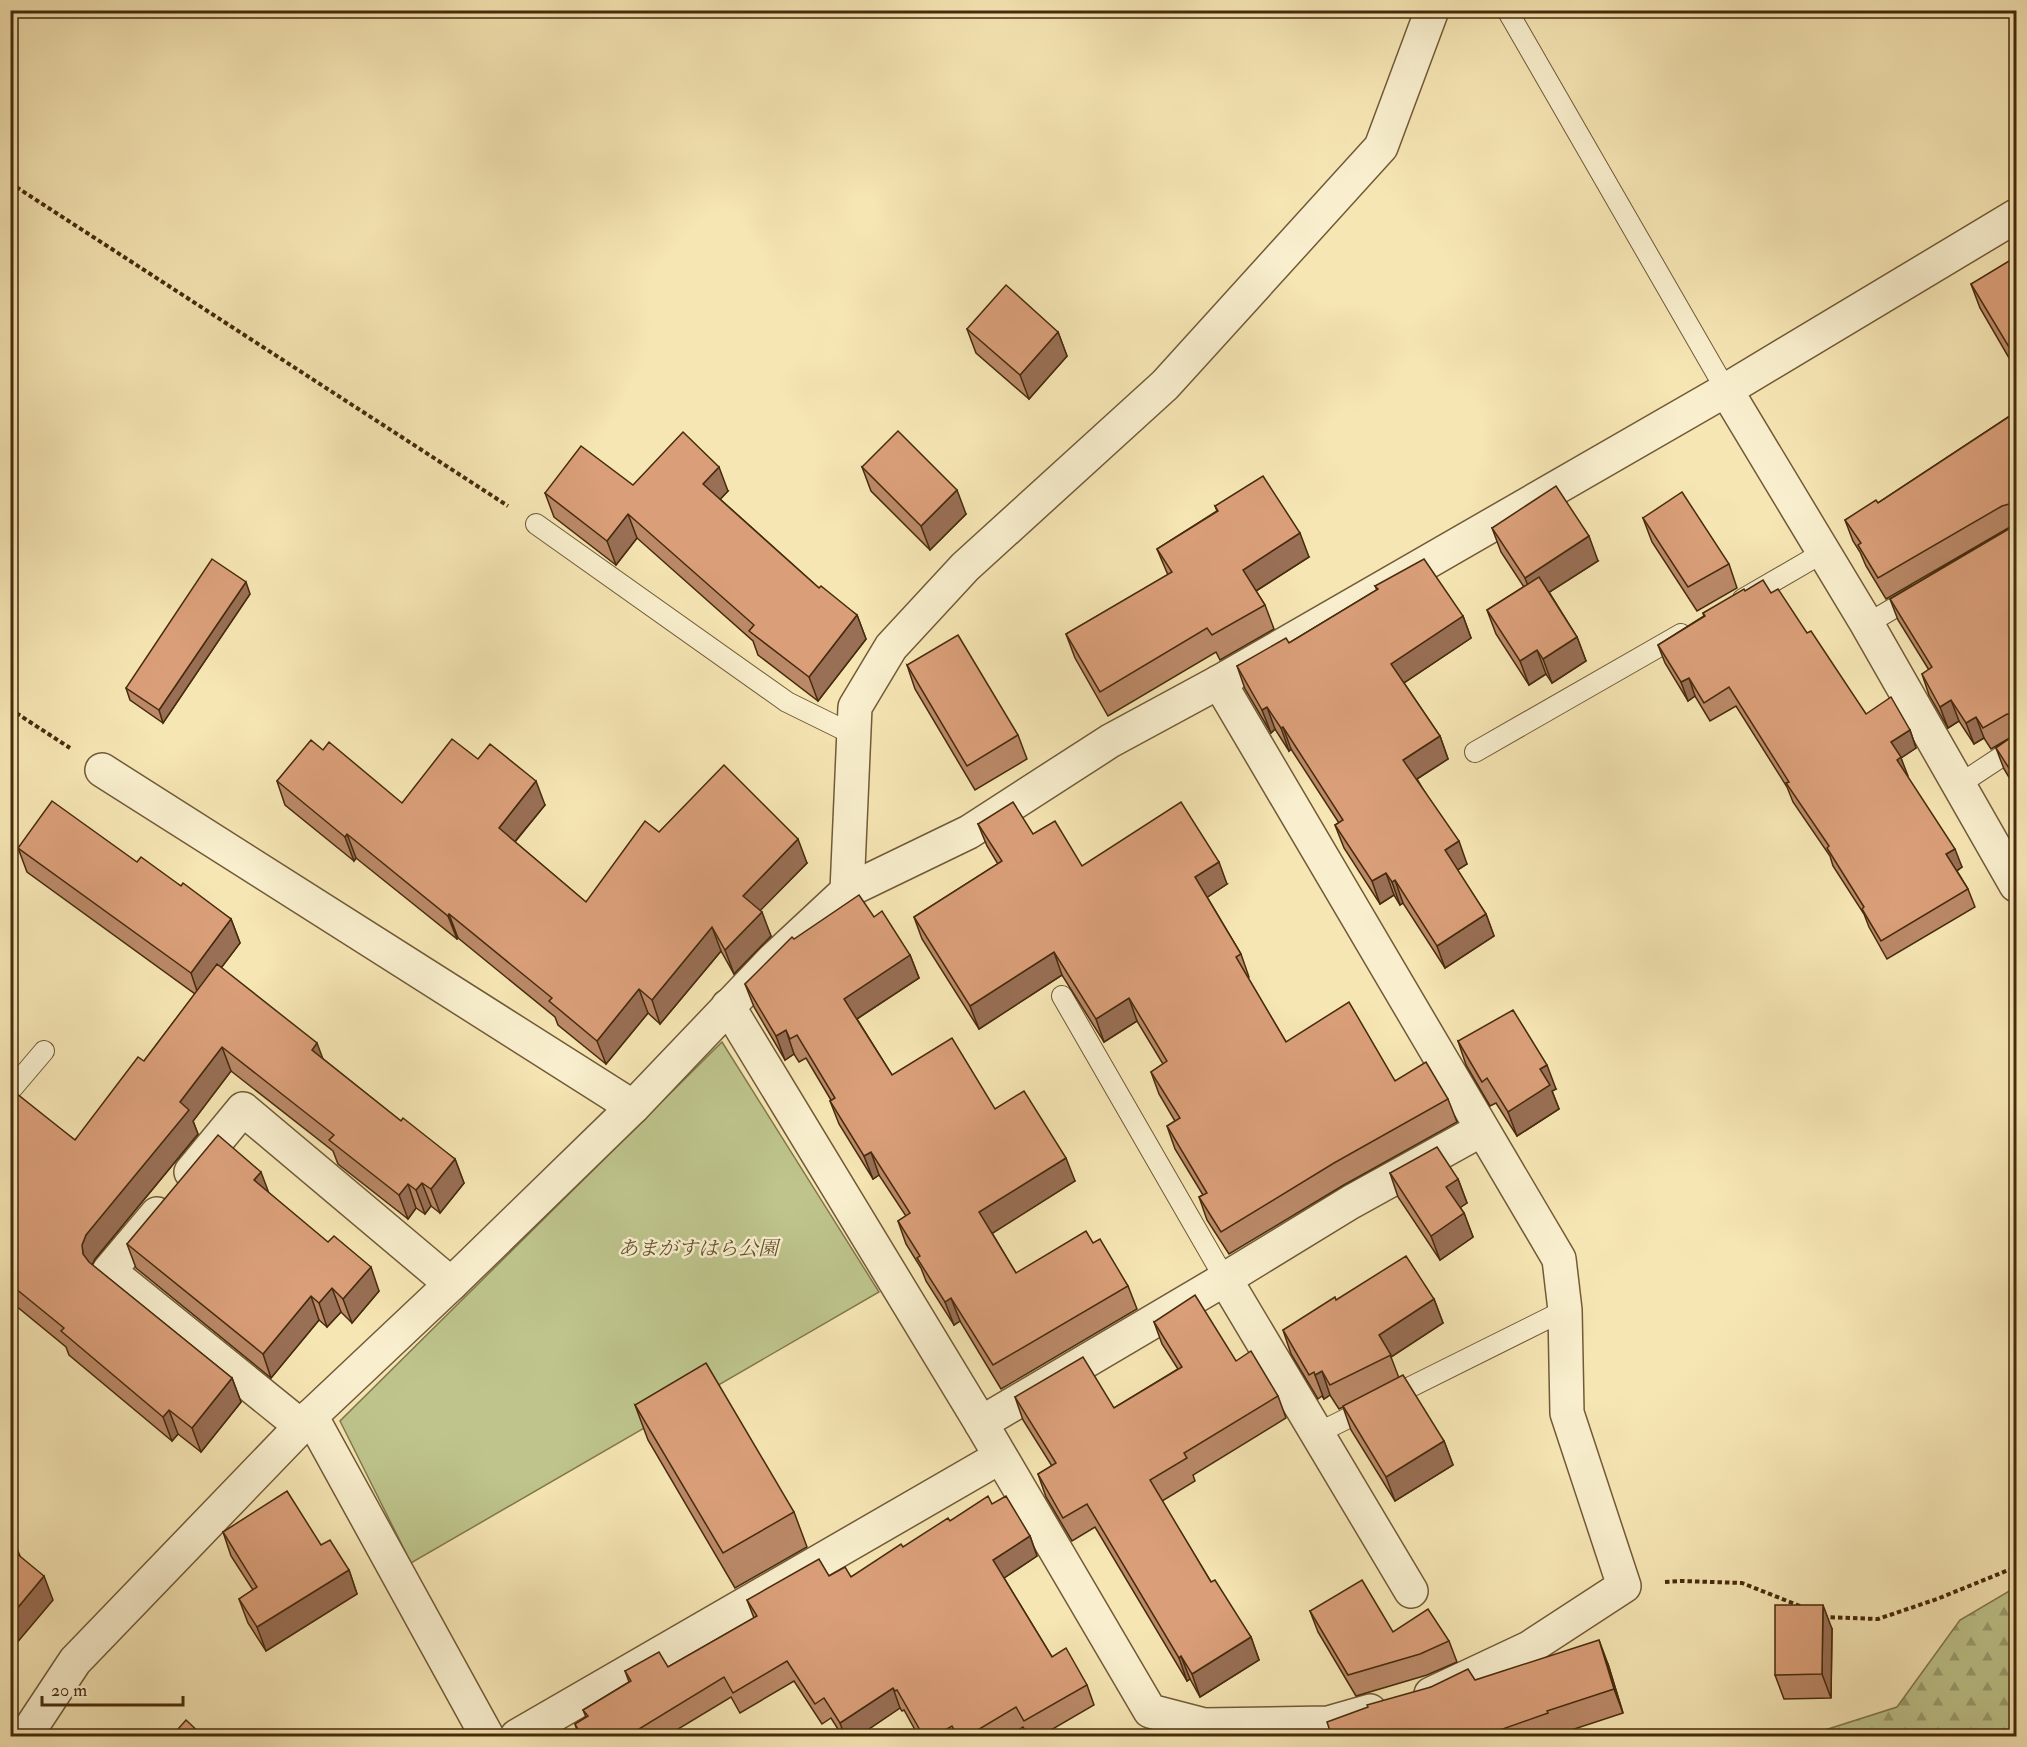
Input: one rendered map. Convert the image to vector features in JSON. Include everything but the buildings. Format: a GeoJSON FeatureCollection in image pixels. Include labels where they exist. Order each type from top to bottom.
{"type":"FeatureCollection","features":[{"type":"Feature","properties":{"kind":"street"},"geometry":{"type":"LineString","coordinates":[[847,891],[855,707],[891,647],[965,567],[1165,385],[1381,147],[1432,10]]}},
{"type":"Feature","properties":{"kind":"street"},"geometry":{"type":"LineString","coordinates":[[22,1727],[75,1661],[307,1421],[633,1107],[774,959],[847,891],[969,832],[1110,741],[1219,682],[1726,390],[2016,216]]}},
{"type":"Feature","properties":{"kind":"street"},"geometry":{"type":"LineString","coordinates":[[1726,390],[1867,624],[2016,885]]}},
{"type":"Feature","properties":{"kind":"street"},"geometry":{"type":"LineString","coordinates":[[728,1006],[981,1423],[1150,1711],[1204,1725],[1328,1723],[1434,1693],[1529,1648],[1624,1586],[1567,1413],[1565,1310],[1558,1259],[1219,682]]}},
{"type":"Feature","properties":{"kind":"street"},"geometry":{"type":"LineString","coordinates":[[102,770],[633,1107]]}},
{"type":"Feature","properties":{"kind":"street"},"geometry":{"type":"LineString","coordinates":[[451,1284],[243,1109],[109,1271],[307,1421],[487,1737]]}},
{"type":"Feature","properties":{"kind":"street"},"geometry":{"type":"LineString","coordinates":[[981,1423],[1351,1202],[1482,1130]]}},
{"type":"Feature","properties":{"kind":"street"},"geometry":{"type":"LineString","coordinates":[[1225,1279],[1411,1591]]}},
{"type":"Feature","properties":{"kind":"street"},"geometry":{"type":"LineString","coordinates":[[517,1737],[1000,1457]]}},
{"type":"Feature","properties":{"kind":"lane"},"geometry":{"type":"LineString","coordinates":[[1507,10],[1726,390]]}},
{"type":"Feature","properties":{"kind":"lane"},"geometry":{"type":"LineString","coordinates":[[536,524],[787,702],[854,735]]}},
{"type":"Feature","properties":{"kind":"lane"},"geometry":{"type":"LineString","coordinates":[[1732,605],[1824,552]]}},
{"type":"Feature","properties":{"kind":"lane"},"geometry":{"type":"LineString","coordinates":[[1867,624],[1936,583]]}},
{"type":"Feature","properties":{"kind":"lane"},"geometry":{"type":"LineString","coordinates":[[1475,752],[1701,623]]}},
{"type":"Feature","properties":{"kind":"lane"},"geometry":{"type":"LineString","coordinates":[[1960,784],[2016,747]]}},
{"type":"Feature","properties":{"kind":"lane"},"geometry":{"type":"LineString","coordinates":[[1062,996],[1225,1279]]}},
{"type":"Feature","properties":{"kind":"lane"},"geometry":{"type":"LineString","coordinates":[[10,1091],[44,1051]]}},
{"type":"Feature","properties":{"kind":"lane"},"geometry":{"type":"LineString","coordinates":[[1316,1434],[1565,1310]]}},
{"type":"Feature","properties":{"kind":"path"},"geometry":{"type":"LineString","coordinates":[[10,183],[536,524]]}},
{"type":"Feature","properties":{"kind":"path"},"geometry":{"type":"LineString","coordinates":[[10,709],[102,770]]}},
{"type":"Feature","properties":{"kind":"path"},"geometry":{"type":"LineString","coordinates":[[1814,1613],[1823,1617],[1878,1619],[2016,1567]]}},
{"type":"Feature","properties":{"kind":"path"},"geometry":{"type":"LineString","coordinates":[[1624,1586],[1682,1581],[1742,1583],[1804,1608]]}},
{"type":"Feature","properties":{"kind":"green space","name":"あまがすはら公園"},"geometry":{"type":"Polygon","coordinates":[[[722,1042],[879,1292],[411,1563],[340,1421],[722,1042]]]}},
{"type":"Feature","properties":{"kind":"green space"},"geometry":{"type":"Polygon","coordinates":[[[2016,1587],[2016,1736],[1806,1736],[1897,1707],[1960,1620],[2016,1587]]]}}]}
